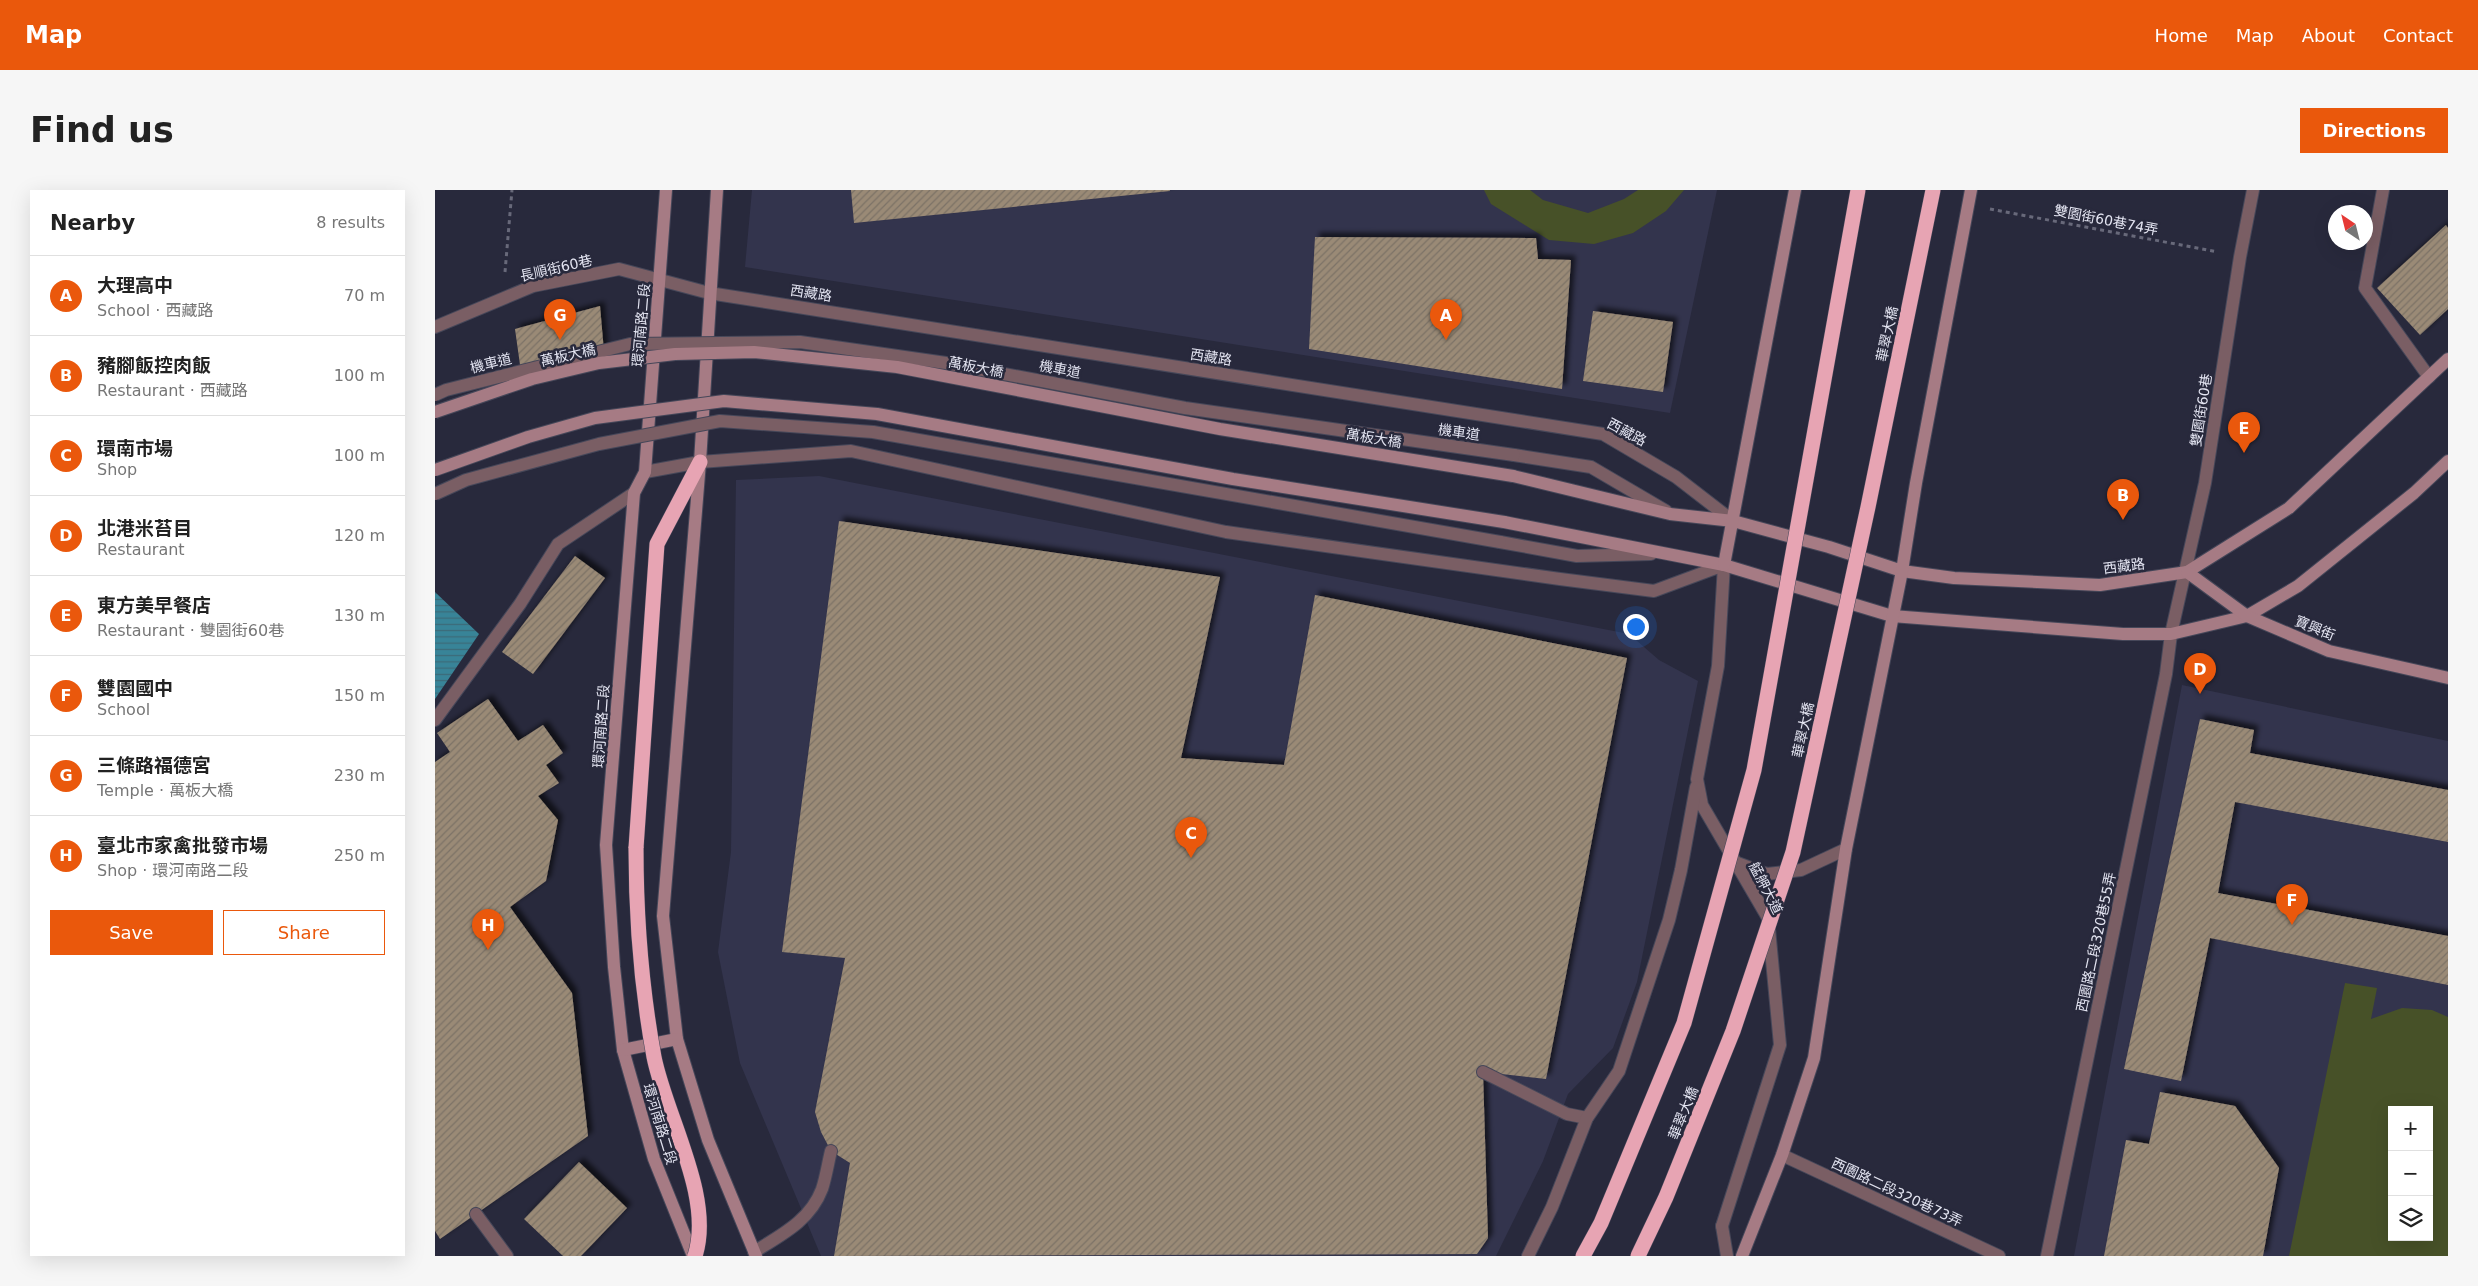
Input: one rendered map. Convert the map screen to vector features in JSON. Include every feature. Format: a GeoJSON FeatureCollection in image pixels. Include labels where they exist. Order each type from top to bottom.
{"type":"FeatureCollection","features":[{"type":"Feature","properties":{"kind":"highway"},"geometry":{"type":"LineString","coordinates":[[1583,1256],[1601,1223],[1684,1023],[1753,770],[1858,190]]}},
{"type":"Feature","properties":{"kind":"highway","name":"華翠大橋"},"geometry":{"type":"LineString","coordinates":[[1637,1256],[1666,1197],[1733,1031],[1793,852],[1866,516],[1933,190]]}},
{"type":"Feature","properties":{"kind":"highway"},"geometry":{"type":"LineString","coordinates":[[694,1256],[700,1215],[693,1182],[665,1098],[657,1067],[641,984],[636,910],[636,848],[657,544],[700,462]]}},
{"type":"Feature","properties":{"kind":"street","name":"環河南路二段"},"geometry":{"type":"LineString","coordinates":[[666,190],[645,472],[634,493],[606,845],[614,967],[623,1050],[654,1160],[694,1256]]}},
{"type":"Feature","properties":{"kind":"street"},"geometry":{"type":"LineString","coordinates":[[717,190],[709,293],[700,462],[663,916],[677,1039],[708,1140],[755,1254],[798,1224],[812,1208],[822,1188],[831,1151]]}},
{"type":"Feature","properties":{"kind":"street"},"geometry":{"type":"LineString","coordinates":[[1724,565],[1795,190]]}},
{"type":"Feature","properties":{"kind":"street"},"geometry":{"type":"LineString","coordinates":[[1741,1256],[1781,1155],[1814,1058],[1847,849],[1902,571],[1916,483],[1971,190]]}},
{"type":"Feature","properties":{"kind":"street","name":"雙園街60巷"},"geometry":{"type":"LineString","coordinates":[[2171,634],[2187,572],[2205,483],[2240,256],[2253,190]]}},
{"type":"Feature","properties":{"kind":"street"},"geometry":{"type":"LineString","coordinates":[[2383,190],[2365,288],[2429,377]]}},
{"type":"Feature","properties":{"kind":"street","name":"長順街60巷"},"geometry":{"type":"LineString","coordinates":[[435,327],[533,286],[619,270],[660,278]]}},
{"type":"Feature","properties":{"kind":"street","name":"西藏路"},"geometry":{"type":"LineString","coordinates":[[660,278],[709,293],[1603,434],[1676,477],[1733,521]]}},
{"type":"Feature","properties":{"kind":"street","name":"機車道"},"geometry":{"type":"LineString","coordinates":[[435,395],[446,390],[630,344],[800,342],[946,363],[1185,408],[1591,467],[1670,514]]}},
{"type":"Feature","properties":{"kind":"street","name":"萬板大橋"},"geometry":{"type":"LineString","coordinates":[[435,412],[533,379],[599,363],[675,354],[754,352],[897,367],[1220,428],[1513,476]]}},
{"type":"Feature","properties":{"kind":"street","name":"西藏路"},"geometry":{"type":"LineString","coordinates":[[1513,476],[1670,514],[1733,521],[1829,547],[1902,571],[1954,578],[2100,585],[2187,572],[2289,508],[2448,359]]}},
{"type":"Feature","properties":{"kind":"street"},"geometry":{"type":"LineString","coordinates":[[435,470],[528,437],[595,418],[724,401],[877,414],[1223,477],[1504,522],[1664,553],[1724,565],[1892,616],[2123,634],[2171,634],[2247,616],[2298,586],[2414,493],[2448,461]]}},
{"type":"Feature","properties":{"kind":"street"},"geometry":{"type":"LineString","coordinates":[[435,494],[466,480],[599,444],[720,421],[873,432],[1577,556],[1664,553]]}},
{"type":"Feature","properties":{"kind":"street"},"geometry":{"type":"LineString","coordinates":[[645,472],[700,462],[851,451],[1226,532],[1654,591],[1724,565]]}},
{"type":"Feature","properties":{"kind":"street"},"geometry":{"type":"LineString","coordinates":[[435,720],[520,604],[558,544],[634,493]]}},
{"type":"Feature","properties":{"kind":"street","name":"艋舺大道"},"geometry":{"type":"LineString","coordinates":[[1724,565],[1718,666],[1697,780],[1702,805],[1768,918],[1780,1045],[1722,1226],[1727,1256]]}},
{"type":"Feature","properties":{"kind":"street","name":"寶興街"},"geometry":{"type":"LineString","coordinates":[[2187,572],[2247,616],[2329,651],[2448,678]]}},
{"type":"Feature","properties":{"kind":"street","name":"西園路二段320巷55弄"},"geometry":{"type":"LineString","coordinates":[[2047,1256],[2166,674],[2171,634]]}},
{"type":"Feature","properties":{"kind":"street"},"geometry":{"type":"LineString","coordinates":[[1527,1256],[1552,1207],[1587,1118],[1619,1071],[1638,1019],[1669,920],[1681,870],[1697,780]]}},
{"type":"Feature","properties":{"kind":"street"},"geometry":{"type":"LineString","coordinates":[[1735,862],[1767,874],[1801,870],[1847,849]]}},
{"type":"Feature","properties":{"kind":"street"},"geometry":{"type":"LineString","coordinates":[[623,1050],[677,1039]]}},
{"type":"Feature","properties":{"kind":"street"},"geometry":{"type":"LineString","coordinates":[[1483,1072],[1567,1114],[1587,1118]]}},
{"type":"Feature","properties":{"kind":"street","name":"西園路二段320巷73弄"},"geometry":{"type":"LineString","coordinates":[[1781,1155],[1999,1256]]}},
{"type":"Feature","properties":{"kind":"street"},"geometry":{"type":"LineString","coordinates":[[476,1214],[507,1256]]}},
{"type":"Feature","properties":{"kind":"path"},"geometry":{"type":"LineString","coordinates":[[502,298],[512,190]]}},
{"type":"Feature","properties":{"kind":"path","name":"雙園街60巷74弄"},"geometry":{"type":"LineString","coordinates":[[1968,205],[2240,256]]}},
{"type":"Feature","properties":{"kind":"shaded area"},"geometry":{"type":"Polygon","coordinates":[[[752,190],[1717,190],[1670,413],[745,267],[752,190]]]}},
{"type":"Feature","properties":{"kind":"shaded area"},"geometry":{"type":"Polygon","coordinates":[[[819,476],[1629,634],[1659,660],[1698,681],[1637,982],[1613,1048],[1568,1094],[1543,1161],[1496,1256],[821,1256],[740,1063],[718,952],[731,852],[736,480],[819,476]]]}},
{"type":"Feature","properties":{"kind":"shaded area"},"geometry":{"type":"Polygon","coordinates":[[[435,592],[479,634],[435,699],[435,592]]]}},
{"type":"Feature","properties":{"kind":"shaded area"},"geometry":{"type":"Polygon","coordinates":[[[2182,685],[2448,741],[2448,1256],[2074,1256],[2182,685]]]}},
{"type":"Feature","properties":{"kind":"green space"},"geometry":{"type":"Polygon","coordinates":[[[1484,190],[1530,190],[1543,200],[1588,213],[1624,199],[1638,190],[1684,190],[1666,211],[1633,233],[1594,244],[1549,240],[1491,204],[1484,190]]]}},
{"type":"Feature","properties":{"kind":"green space"},"geometry":{"type":"Polygon","coordinates":[[[2345,983],[2377,988],[2371,1019],[2402,1008],[2432,1010],[2448,1017],[2448,1256],[2289,1256],[2345,983]]]}},
{"type":"Feature","properties":{"kind":"building"},"geometry":{"type":"Polygon","coordinates":[[[851,190],[1170,190],[1170,191],[854,223],[851,190]]]}},
{"type":"Feature","properties":{"kind":"building"},"geometry":{"type":"Polygon","coordinates":[[[2446,225],[2448,228],[2448,309],[2420,335],[2377,288],[2446,225]]]}},
{"type":"Feature","properties":{"kind":"building"},"geometry":{"type":"Polygon","coordinates":[[[1315,237],[1536,238],[1538,259],[1571,260],[1562,389],[1309,349],[1315,237]]]}},
{"type":"Feature","properties":{"kind":"building"},"geometry":{"type":"Polygon","coordinates":[[[600,306],[604,352],[521,372],[515,329],[600,306]]]}},
{"type":"Feature","properties":{"kind":"building"},"geometry":{"type":"Polygon","coordinates":[[[1593,311],[1673,322],[1663,392],[1583,381],[1593,311]]]}},
{"type":"Feature","properties":{"kind":"building"},"geometry":{"type":"Polygon","coordinates":[[[839,521],[1220,577],[1181,758],[1284,765],[1315,595],[1627,658],[1546,1079],[1483,1072],[1488,1238],[1477,1254],[834,1256],[850,1163],[831,1151],[821,1132],[815,1112],[845,958],[782,952],[839,521]]]}},
{"type":"Feature","properties":{"kind":"building"},"geometry":{"type":"Polygon","coordinates":[[[575,556],[605,578],[533,674],[502,652],[575,556]]]}},
{"type":"Feature","properties":{"kind":"building"},"geometry":{"type":"Polygon","coordinates":[[[488,699],[518,741],[543,725],[563,753],[546,765],[559,783],[538,796],[558,820],[546,881],[510,907],[572,993],[588,1136],[440,1239],[435,1231],[435,762],[450,752],[437,733],[488,699]]]}},
{"type":"Feature","properties":{"kind":"building"},"geometry":{"type":"Polygon","coordinates":[[[2200,719],[2254,730],[2250,753],[2448,790],[2448,842],[2235,802],[2218,893],[2448,936],[2448,985],[2210,938],[2181,1081],[2124,1069],[2200,719]]]}},
{"type":"Feature","properties":{"kind":"building"},"geometry":{"type":"Polygon","coordinates":[[[2160,1092],[2235,1106],[2279,1168],[2263,1256],[2104,1256],[2126,1140],[2149,1144],[2160,1092]]]}},
{"type":"Feature","properties":{"kind":"building"},"geometry":{"type":"Polygon","coordinates":[[[579,1162],[627,1208],[581,1256],[563,1256],[524,1219],[579,1162]]]}},
{"type":"Feature","properties":{"kind":"place","name":"三條路福德宮"},"geometry":{"type":"Point","coordinates":[560,340]}},
{"type":"Feature","properties":{"kind":"place","name":"大理高中"},"geometry":{"type":"Point","coordinates":[1446,340]}},
{"type":"Feature","properties":{"kind":"place","name":"東方美早餐店"},"geometry":{"type":"Point","coordinates":[2244,453]}},
{"type":"Feature","properties":{"kind":"place","name":"豬腳飯控肉飯"},"geometry":{"type":"Point","coordinates":[2123,520]}},
{"type":"Feature","properties":{"kind":"place","name":"北港米苔目"},"geometry":{"type":"Point","coordinates":[2200,694]}},
{"type":"Feature","properties":{"kind":"place","name":"環南市場"},"geometry":{"type":"Point","coordinates":[1191,858]}},
{"type":"Feature","properties":{"kind":"place","name":"雙園國中"},"geometry":{"type":"Point","coordinates":[2292,925]}},
{"type":"Feature","properties":{"kind":"place","name":"臺北市家禽批發市場"},"geometry":{"type":"Point","coordinates":[488,950]}}]}
